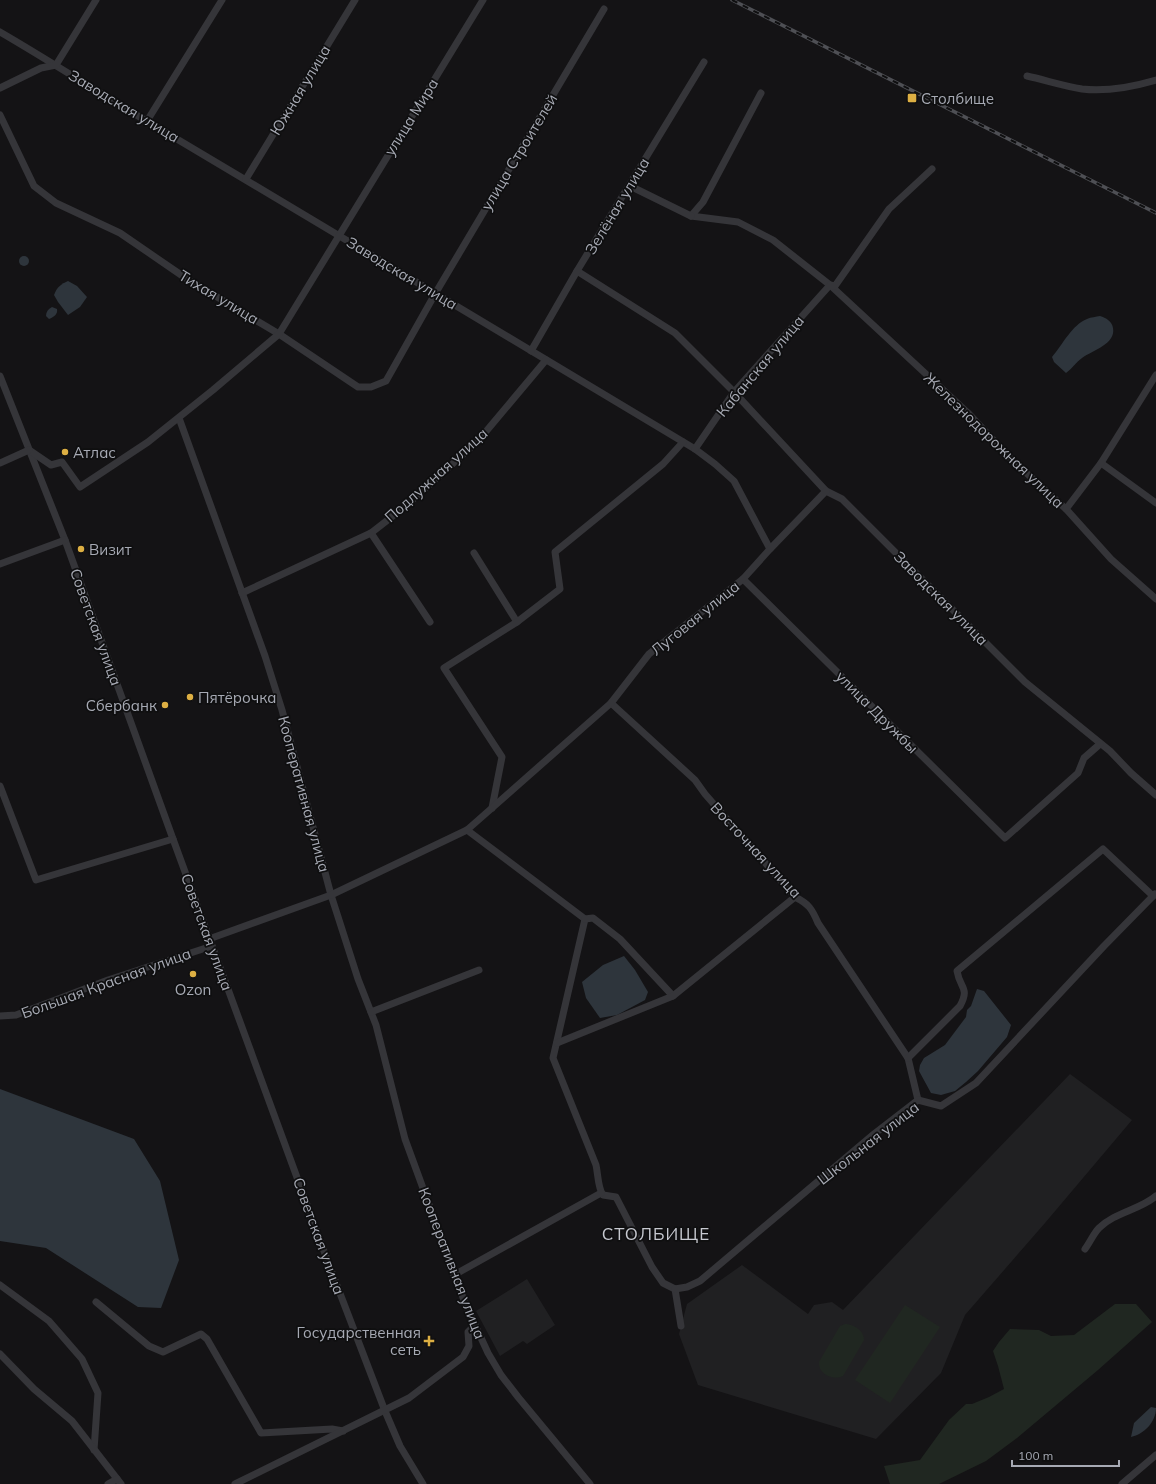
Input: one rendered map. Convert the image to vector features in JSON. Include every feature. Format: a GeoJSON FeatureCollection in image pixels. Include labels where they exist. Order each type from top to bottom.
{"type":"FeatureCollection","features":[{"type":"Feature","properties":{"kind":"street"},"geometry":{"type":"LineString","coordinates":[[0,88],[40,68],[56,65],[96,0]]}},
{"type":"Feature","properties":{"kind":"street"},"geometry":{"type":"LineString","coordinates":[[148,122],[222,0]]}},
{"type":"Feature","properties":{"kind":"street","name":"Южная улица"},"geometry":{"type":"LineString","coordinates":[[246,179],[355,0]]}},
{"type":"Feature","properties":{"kind":"street","name":"улица Мира"},"geometry":{"type":"LineString","coordinates":[[338,235],[483,0]]}},
{"type":"Feature","properties":{"kind":"street","name":"улица Строителей"},"geometry":{"type":"LineString","coordinates":[[435,294],[604,9]]}},
{"type":"Feature","properties":{"kind":"street","name":"Заводская улица"},"geometry":{"type":"LineString","coordinates":[[0,32],[695,449],[734,481],[770,549]]}},
{"type":"Feature","properties":{"kind":"street","name":"Зелёная улица"},"geometry":{"type":"LineString","coordinates":[[531,351],[577,271],[704,62]]}},
{"type":"Feature","properties":{"kind":"street"},"geometry":{"type":"LineString","coordinates":[[1027,76],[1082,89],[1126,88],[1156,80]]}},
{"type":"Feature","properties":{"kind":"street"},"geometry":{"type":"LineString","coordinates":[[691,216],[703,202],[761,93]]}},
{"type":"Feature","properties":{"kind":"street","name":"Тихая улица"},"geometry":{"type":"LineString","coordinates":[[0,115],[34,186],[56,203],[120,233],[187,279],[279,334],[358,387],[372,387],[386,381],[435,294]]}},
{"type":"Feature","properties":{"kind":"street","name":"Кабанская улица"},"geometry":{"type":"LineString","coordinates":[[695,449],[734,392],[830,285],[835,286],[889,210],[932,169]]}},
{"type":"Feature","properties":{"kind":"street"},"geometry":{"type":"LineString","coordinates":[[630,186],[691,216],[738,222],[773,240],[830,285]]}},
{"type":"Feature","properties":{"kind":"street"},"geometry":{"type":"LineString","coordinates":[[0,463],[29,450],[50,465],[62,462],[80,487],[147,443],[279,334],[338,235]]}},
{"type":"Feature","properties":{"kind":"street","name":"Заводская улица"},"geometry":{"type":"LineString","coordinates":[[577,271],[675,333],[734,392],[826,491],[842,499],[1025,682],[1100,744],[1156,795]]}},
{"type":"Feature","properties":{"kind":"street","name":"Железнодорожная улица"},"geometry":{"type":"LineString","coordinates":[[830,285],[968,413],[1010,458],[1066,509],[1111,559],[1156,599]]}},
{"type":"Feature","properties":{"kind":"street","name":"Подлужная улица"},"geometry":{"type":"LineString","coordinates":[[242,592],[372,533],[407,505],[478,441],[546,360]]}},
{"type":"Feature","properties":{"kind":"street"},"geometry":{"type":"LineString","coordinates":[[1066,509],[1101,463],[1156,375]]}},
{"type":"Feature","properties":{"kind":"street","name":"Советская улица"},"geometry":{"type":"LineString","coordinates":[[0,376],[65,540],[323,1248],[385,1411],[400,1446],[423,1484]]}},
{"type":"Feature","properties":{"kind":"street","name":"Кооперативная улица"},"geometry":{"type":"LineString","coordinates":[[179,418],[265,656],[282,710],[331,895],[358,979],[376,1025],[405,1139],[454,1275],[488,1353],[501,1374],[518,1397],[590,1484]]}},
{"type":"Feature","properties":{"kind":"street"},"geometry":{"type":"LineString","coordinates":[[492,808],[502,757],[444,668],[517,622],[560,589],[555,552],[663,464],[683,442]]}},
{"type":"Feature","properties":{"kind":"street"},"geometry":{"type":"LineString","coordinates":[[1101,463],[1156,503]]}},
{"type":"Feature","properties":{"kind":"street","name":"Луговая улица"},"geometry":{"type":"LineString","coordinates":[[492,808],[611,703],[649,654],[743,579],[826,491]]}},
{"type":"Feature","properties":{"kind":"street","name":"Подлужная улица"},"geometry":{"type":"LineString","coordinates":[[372,533],[430,622]]}},
{"type":"Feature","properties":{"kind":"street"},"geometry":{"type":"LineString","coordinates":[[0,564],[65,540]]}},
{"type":"Feature","properties":{"kind":"street"},"geometry":{"type":"LineString","coordinates":[[474,553],[517,622]]}},
{"type":"Feature","properties":{"kind":"street","name":"улица Дружбы"},"geometry":{"type":"LineString","coordinates":[[743,579],[1005,838],[1078,773],[1084,758],[1100,744]]}},
{"type":"Feature","properties":{"kind":"street","name":"Восточная улица"},"geometry":{"type":"LineString","coordinates":[[611,703],[695,780],[715,806],[795,897],[804,901],[812,909],[818,923],[908,1058],[918,1100]]}},
{"type":"Feature","properties":{"kind":"street"},"geometry":{"type":"LineString","coordinates":[[0,786],[36,880],[173,839]]}},
{"type":"Feature","properties":{"kind":"street","name":"Большая Красная улица"},"geometry":{"type":"LineString","coordinates":[[0,1016],[16,1015],[211,942],[331,895],[467,830],[492,808]]}},
{"type":"Feature","properties":{"kind":"street"},"geometry":{"type":"LineString","coordinates":[[467,830],[585,919],[593,918],[620,939],[673,996]]}},
{"type":"Feature","properties":{"kind":"street","name":"Школьная улица"},"geometry":{"type":"LineString","coordinates":[[675,1289],[687,1287],[700,1281],[874,1134],[918,1100],[941,1106],[976,1083],[1104,946],[1154,895],[1103,849],[957,971],[965,996],[960,1006],[908,1058]]}},
{"type":"Feature","properties":{"kind":"street"},"geometry":{"type":"LineString","coordinates":[[557,1043],[673,996],[795,897]]}},
{"type":"Feature","properties":{"kind":"street"},"geometry":{"type":"LineString","coordinates":[[585,919],[553,1058],[596,1165],[599,1179],[599,1191],[603,1195],[616,1197],[652,1267],[663,1283],[675,1289],[681,1326]]}},
{"type":"Feature","properties":{"kind":"street"},"geometry":{"type":"LineString","coordinates":[[371,1012],[479,970]]}},
{"type":"Feature","properties":{"kind":"street"},"geometry":{"type":"LineString","coordinates":[[454,1275],[601,1193]]}},
{"type":"Feature","properties":{"kind":"street"},"geometry":{"type":"LineString","coordinates":[[1086,1248],[1099,1228],[1113,1218],[1150,1201],[1156,1196]]}},
{"type":"Feature","properties":{"kind":"street"},"geometry":{"type":"LineString","coordinates":[[0,1285],[50,1322],[82,1360],[98,1393],[94,1450]]}},
{"type":"Feature","properties":{"kind":"street"},"geometry":{"type":"LineString","coordinates":[[96,1302],[148,1346],[163,1352],[201,1334],[207,1339],[261,1433],[332,1429],[343,1431]]}},
{"type":"Feature","properties":{"kind":"street"},"geometry":{"type":"LineString","coordinates":[[234,1484],[409,1398],[440,1376],[463,1356],[469,1346],[468,1332],[475,1325]]}},
{"type":"Feature","properties":{"kind":"street"},"geometry":{"type":"LineString","coordinates":[[0,1354],[34,1388],[72,1421],[119,1482],[108,1484]]}},
{"type":"Feature","properties":{"kind":"street"},"geometry":{"type":"LineString","coordinates":[[1122,1484],[1156,1455]]}},
{"type":"Feature","properties":{"kind":"shaded area"},"geometry":{"type":"Polygon","coordinates":[[[22,256],[26,256],[28,257],[28,265],[22,266],[19,263],[19,259],[22,256]]]}},
{"type":"Feature","properties":{"kind":"shaded area"},"geometry":{"type":"Polygon","coordinates":[[[68,281],[77,286],[87,297],[80,307],[68,315],[54,295],[56,290],[63,283],[68,281]]]}},
{"type":"Feature","properties":{"kind":"shaded area"},"geometry":{"type":"Polygon","coordinates":[[[52,307],[57,309],[57,312],[49,319],[46,316],[46,313],[52,307]]]}},
{"type":"Feature","properties":{"kind":"shaded area"},"geometry":{"type":"Polygon","coordinates":[[[1100,316],[1111,323],[1113,334],[1111,338],[1103,346],[1080,360],[1066,373],[1054,362],[1052,357],[1068,335],[1077,326],[1089,318],[1100,316]]]}},
{"type":"Feature","properties":{"kind":"shaded area"},"geometry":{"type":"Polygon","coordinates":[[[624,956],[635,970],[648,992],[645,1000],[617,1015],[600,1018],[586,998],[582,982],[603,965],[624,956]]]}},
{"type":"Feature","properties":{"kind":"shaded area"},"geometry":{"type":"Polygon","coordinates":[[[977,989],[984,991],[1011,1025],[1007,1037],[978,1071],[955,1091],[941,1095],[931,1093],[919,1071],[920,1065],[924,1058],[945,1045],[966,1017],[967,1010],[971,1006],[977,989]]]}},
{"type":"Feature","properties":{"kind":"shaded area"},"geometry":{"type":"Polygon","coordinates":[[[1070,1074],[1132,1120],[965,1315],[941,1373],[876,1439],[698,1385],[679,1334],[687,1304],[742,1265],[808,1314],[814,1305],[832,1302],[843,1310],[1070,1074]]]}},
{"type":"Feature","properties":{"kind":"shaded area"},"geometry":{"type":"Polygon","coordinates":[[[0,1089],[134,1139],[160,1181],[179,1260],[161,1308],[138,1307],[46,1248],[0,1241],[0,1089]]]}},
{"type":"Feature","properties":{"kind":"shaded area"},"geometry":{"type":"Polygon","coordinates":[[[527,1279],[555,1325],[527,1344],[523,1341],[500,1356],[476,1311],[527,1279]]]}},
{"type":"Feature","properties":{"kind":"shaded area"},"geometry":{"type":"Polygon","coordinates":[[[1115,1304],[1136,1304],[1152,1322],[1098,1370],[1017,1438],[986,1461],[939,1484],[890,1484],[884,1466],[920,1460],[949,1420],[966,1404],[972,1404],[1004,1389],[993,1351],[1010,1329],[1039,1330],[1051,1336],[1074,1335],[1115,1304]]]}},
{"type":"Feature","properties":{"kind":"shaded area"},"geometry":{"type":"Polygon","coordinates":[[[905,1305],[940,1327],[890,1403],[855,1380],[905,1305]]]}},
{"type":"Feature","properties":{"kind":"shaded area"},"geometry":{"type":"Polygon","coordinates":[[[845,1324],[852,1325],[858,1329],[864,1337],[864,1340],[843,1376],[835,1378],[827,1375],[821,1370],[819,1362],[840,1326],[845,1324]]]}},
{"type":"Feature","properties":{"kind":"shaded area"},"geometry":{"type":"Polygon","coordinates":[[[1151,1407],[1156,1408],[1152,1423],[1145,1430],[1131,1437],[1134,1423],[1151,1407]]]}},
{"type":"Feature","properties":{"kind":"railway"},"geometry":{"type":"LineString","coordinates":[[732,0],[1156,213]]}},
{"type":"Feature","properties":{"kind":"place","name":"Столбище"},"geometry":{"type":"Point","coordinates":[912,98]}},
{"type":"Feature","properties":{"kind":"place","name":"Атлас"},"geometry":{"type":"Point","coordinates":[65,452]}},
{"type":"Feature","properties":{"kind":"place","name":"Визит"},"geometry":{"type":"Point","coordinates":[81,549]}},
{"type":"Feature","properties":{"kind":"place","name":"Пятёрочка"},"geometry":{"type":"Point","coordinates":[190,697]}},
{"type":"Feature","properties":{"kind":"place","name":"Сбербанк"},"geometry":{"type":"Point","coordinates":[165,705]}},
{"type":"Feature","properties":{"kind":"place","name":"Ozon"},"geometry":{"type":"Point","coordinates":[193,974]}},
{"type":"Feature","properties":{"kind":"place","name":"Государственная сеть"},"geometry":{"type":"Point","coordinates":[429,1341]}},
{"type":"Feature","properties":{"kind":"district","name":"СТОЛБИЩЕ"},"geometry":{"type":"Point","coordinates":[656,1233]}}]}
